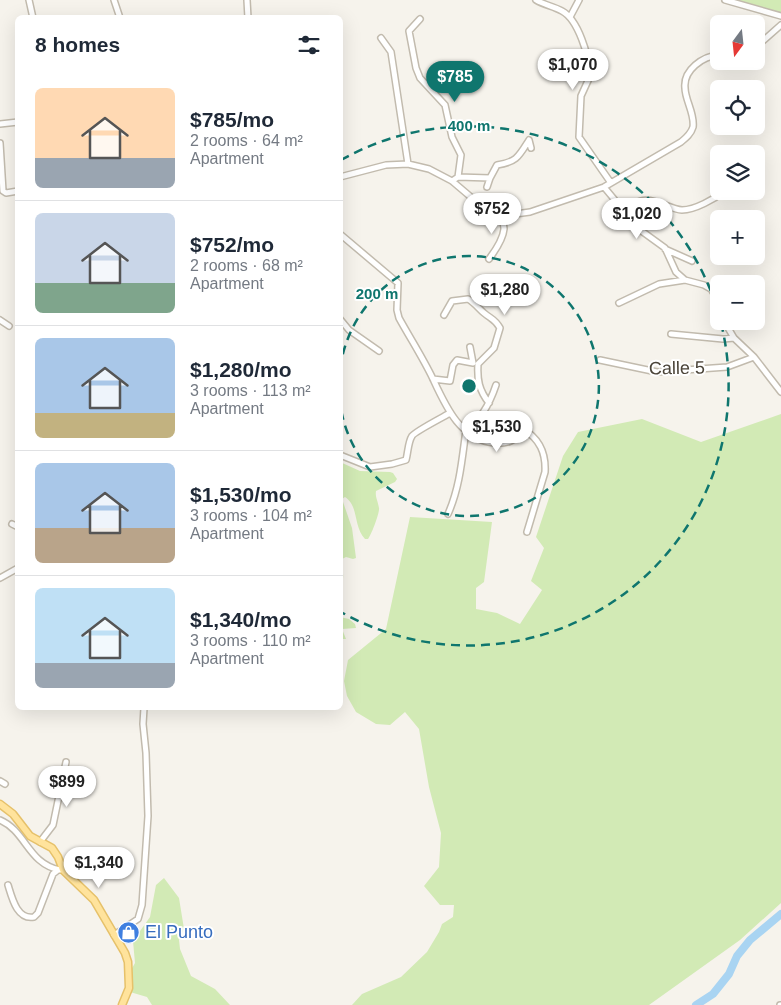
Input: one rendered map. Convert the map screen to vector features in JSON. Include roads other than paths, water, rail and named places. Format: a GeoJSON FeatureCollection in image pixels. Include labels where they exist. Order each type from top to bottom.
{"type":"FeatureCollection","features":[{"type":"Feature","properties":{"kind":"main road"},"geometry":{"type":"LineString","coordinates":[[0,804],[13,814],[26,832],[52,848],[60,870],[94,900],[125,952],[129,974],[129,988],[122,1005]]}},
{"type":"Feature","properties":{"kind":"street"},"geometry":{"type":"LineString","coordinates":[[29,0],[32,15]]}},
{"type":"Feature","properties":{"kind":"street"},"geometry":{"type":"LineString","coordinates":[[114,0],[119,15]]}},
{"type":"Feature","properties":{"kind":"street"},"geometry":{"type":"LineString","coordinates":[[247,0],[248,15]]}},
{"type":"Feature","properties":{"kind":"street"},"geometry":{"type":"LineString","coordinates":[[536,0],[562,11],[570,17],[579,33],[591,74],[581,96],[579,137],[611,183]]}},
{"type":"Feature","properties":{"kind":"street"},"geometry":{"type":"LineString","coordinates":[[570,17],[579,0]]}},
{"type":"Feature","properties":{"kind":"street"},"geometry":{"type":"LineString","coordinates":[[725,0],[781,16]]}},
{"type":"Feature","properties":{"kind":"street"},"geometry":{"type":"LineString","coordinates":[[420,19],[409,30],[416,68],[420,78],[445,104],[452,137],[461,155],[458,178]]}},
{"type":"Feature","properties":{"kind":"street"},"geometry":{"type":"LineString","coordinates":[[765,39],[781,25]]}},
{"type":"Feature","properties":{"kind":"street"},"geometry":{"type":"LineString","coordinates":[[381,38],[391,52],[408,164]]}},
{"type":"Feature","properties":{"kind":"street"},"geometry":{"type":"LineString","coordinates":[[343,176],[386,165],[408,164],[429,169],[452,181],[485,210],[501,216],[530,212],[604,187],[681,142],[693,128],[693,120],[684,87],[686,76],[695,64],[710,57]]}},
{"type":"Feature","properties":{"kind":"street"},"geometry":{"type":"LineString","coordinates":[[0,124],[15,122]]}},
{"type":"Feature","properties":{"kind":"street"},"geometry":{"type":"LineString","coordinates":[[487,187],[497,164],[508,163],[518,158],[529,140],[531,148]]}},
{"type":"Feature","properties":{"kind":"street"},"geometry":{"type":"LineString","coordinates":[[0,143],[3,191],[6,193],[15,192]]}},
{"type":"Feature","properties":{"kind":"street"},"geometry":{"type":"LineString","coordinates":[[452,181],[458,178],[490,178]]}},
{"type":"Feature","properties":{"kind":"street"},"geometry":{"type":"LineString","coordinates":[[604,187],[614,199],[625,219],[665,248],[692,261]]}},
{"type":"Feature","properties":{"kind":"street"},"geometry":{"type":"LineString","coordinates":[[625,219],[640,201],[652,201],[674,209],[688,209],[710,198]]}},
{"type":"Feature","properties":{"kind":"street"},"geometry":{"type":"LineString","coordinates":[[489,259],[501,238],[504,227],[501,216]]}},
{"type":"Feature","properties":{"kind":"street"},"geometry":{"type":"LineString","coordinates":[[343,237],[398,283],[397,310],[399,318],[450,412],[466,430],[481,441],[505,444],[515,440],[523,429],[532,434],[539,443],[546,462],[545,472],[527,532]]}},
{"type":"Feature","properties":{"kind":"street"},"geometry":{"type":"LineString","coordinates":[[665,248],[676,272],[684,280]]}},
{"type":"Feature","properties":{"kind":"street"},"geometry":{"type":"LineString","coordinates":[[619,303],[659,284],[684,280],[710,288]]}},
{"type":"Feature","properties":{"kind":"street"},"geometry":{"type":"LineString","coordinates":[[444,315],[452,301],[468,299],[474,302],[486,315],[496,320],[500,328],[494,348],[478,364],[478,384],[482,394],[489,403]]}},
{"type":"Feature","properties":{"kind":"street"},"geometry":{"type":"LineString","coordinates":[[0,320],[9,326]]}},
{"type":"Feature","properties":{"kind":"street"},"geometry":{"type":"LineString","coordinates":[[343,323],[379,351]]}},
{"type":"Feature","properties":{"kind":"street"},"geometry":{"type":"LineString","coordinates":[[729,330],[734,338],[754,357],[781,392]]}},
{"type":"Feature","properties":{"kind":"street"},"geometry":{"type":"LineString","coordinates":[[671,334],[723,339],[734,338]]}},
{"type":"Feature","properties":{"kind":"street"},"geometry":{"type":"LineString","coordinates":[[433,379],[450,381],[453,364],[457,360],[474,363],[470,347]]}},
{"type":"Feature","properties":{"kind":"street","name":"Calle 5"},"geometry":{"type":"LineString","coordinates":[[600,360],[657,372],[727,367],[754,357]]}},
{"type":"Feature","properties":{"kind":"street"},"geometry":{"type":"LineString","coordinates":[[448,514],[455,498],[466,430],[476,423],[489,403],[496,385]]}},
{"type":"Feature","properties":{"kind":"street"},"geometry":{"type":"LineString","coordinates":[[343,456],[370,467],[406,460],[411,438],[415,432],[429,426],[450,412]]}},
{"type":"Feature","properties":{"kind":"street"},"geometry":{"type":"LineString","coordinates":[[0,578],[15,570]]}},
{"type":"Feature","properties":{"kind":"street"},"geometry":{"type":"LineString","coordinates":[[114,935],[138,919],[142,905],[148,816],[144,710]]}},
{"type":"Feature","properties":{"kind":"street"},"geometry":{"type":"LineString","coordinates":[[40,842],[53,825],[66,762]]}},
{"type":"Feature","properties":{"kind":"street"},"geometry":{"type":"LineString","coordinates":[[0,820],[12,827],[33,855],[40,861],[60,870]]}},
{"type":"Feature","properties":{"kind":"street"},"geometry":{"type":"LineString","coordinates":[[8,885],[17,909],[29,918],[34,917],[38,913],[54,874],[60,870]]}},
{"type":"Feature","properties":{"kind":"waterway"},"geometry":{"type":"LineString","coordinates":[[696,1005],[713,994],[729,974],[737,956],[750,940],[781,914]]}},
{"type":"Feature","properties":{"kind":"place","name":"El Punto"},"geometry":{"type":"Point","coordinates":[129,932]}}]}
